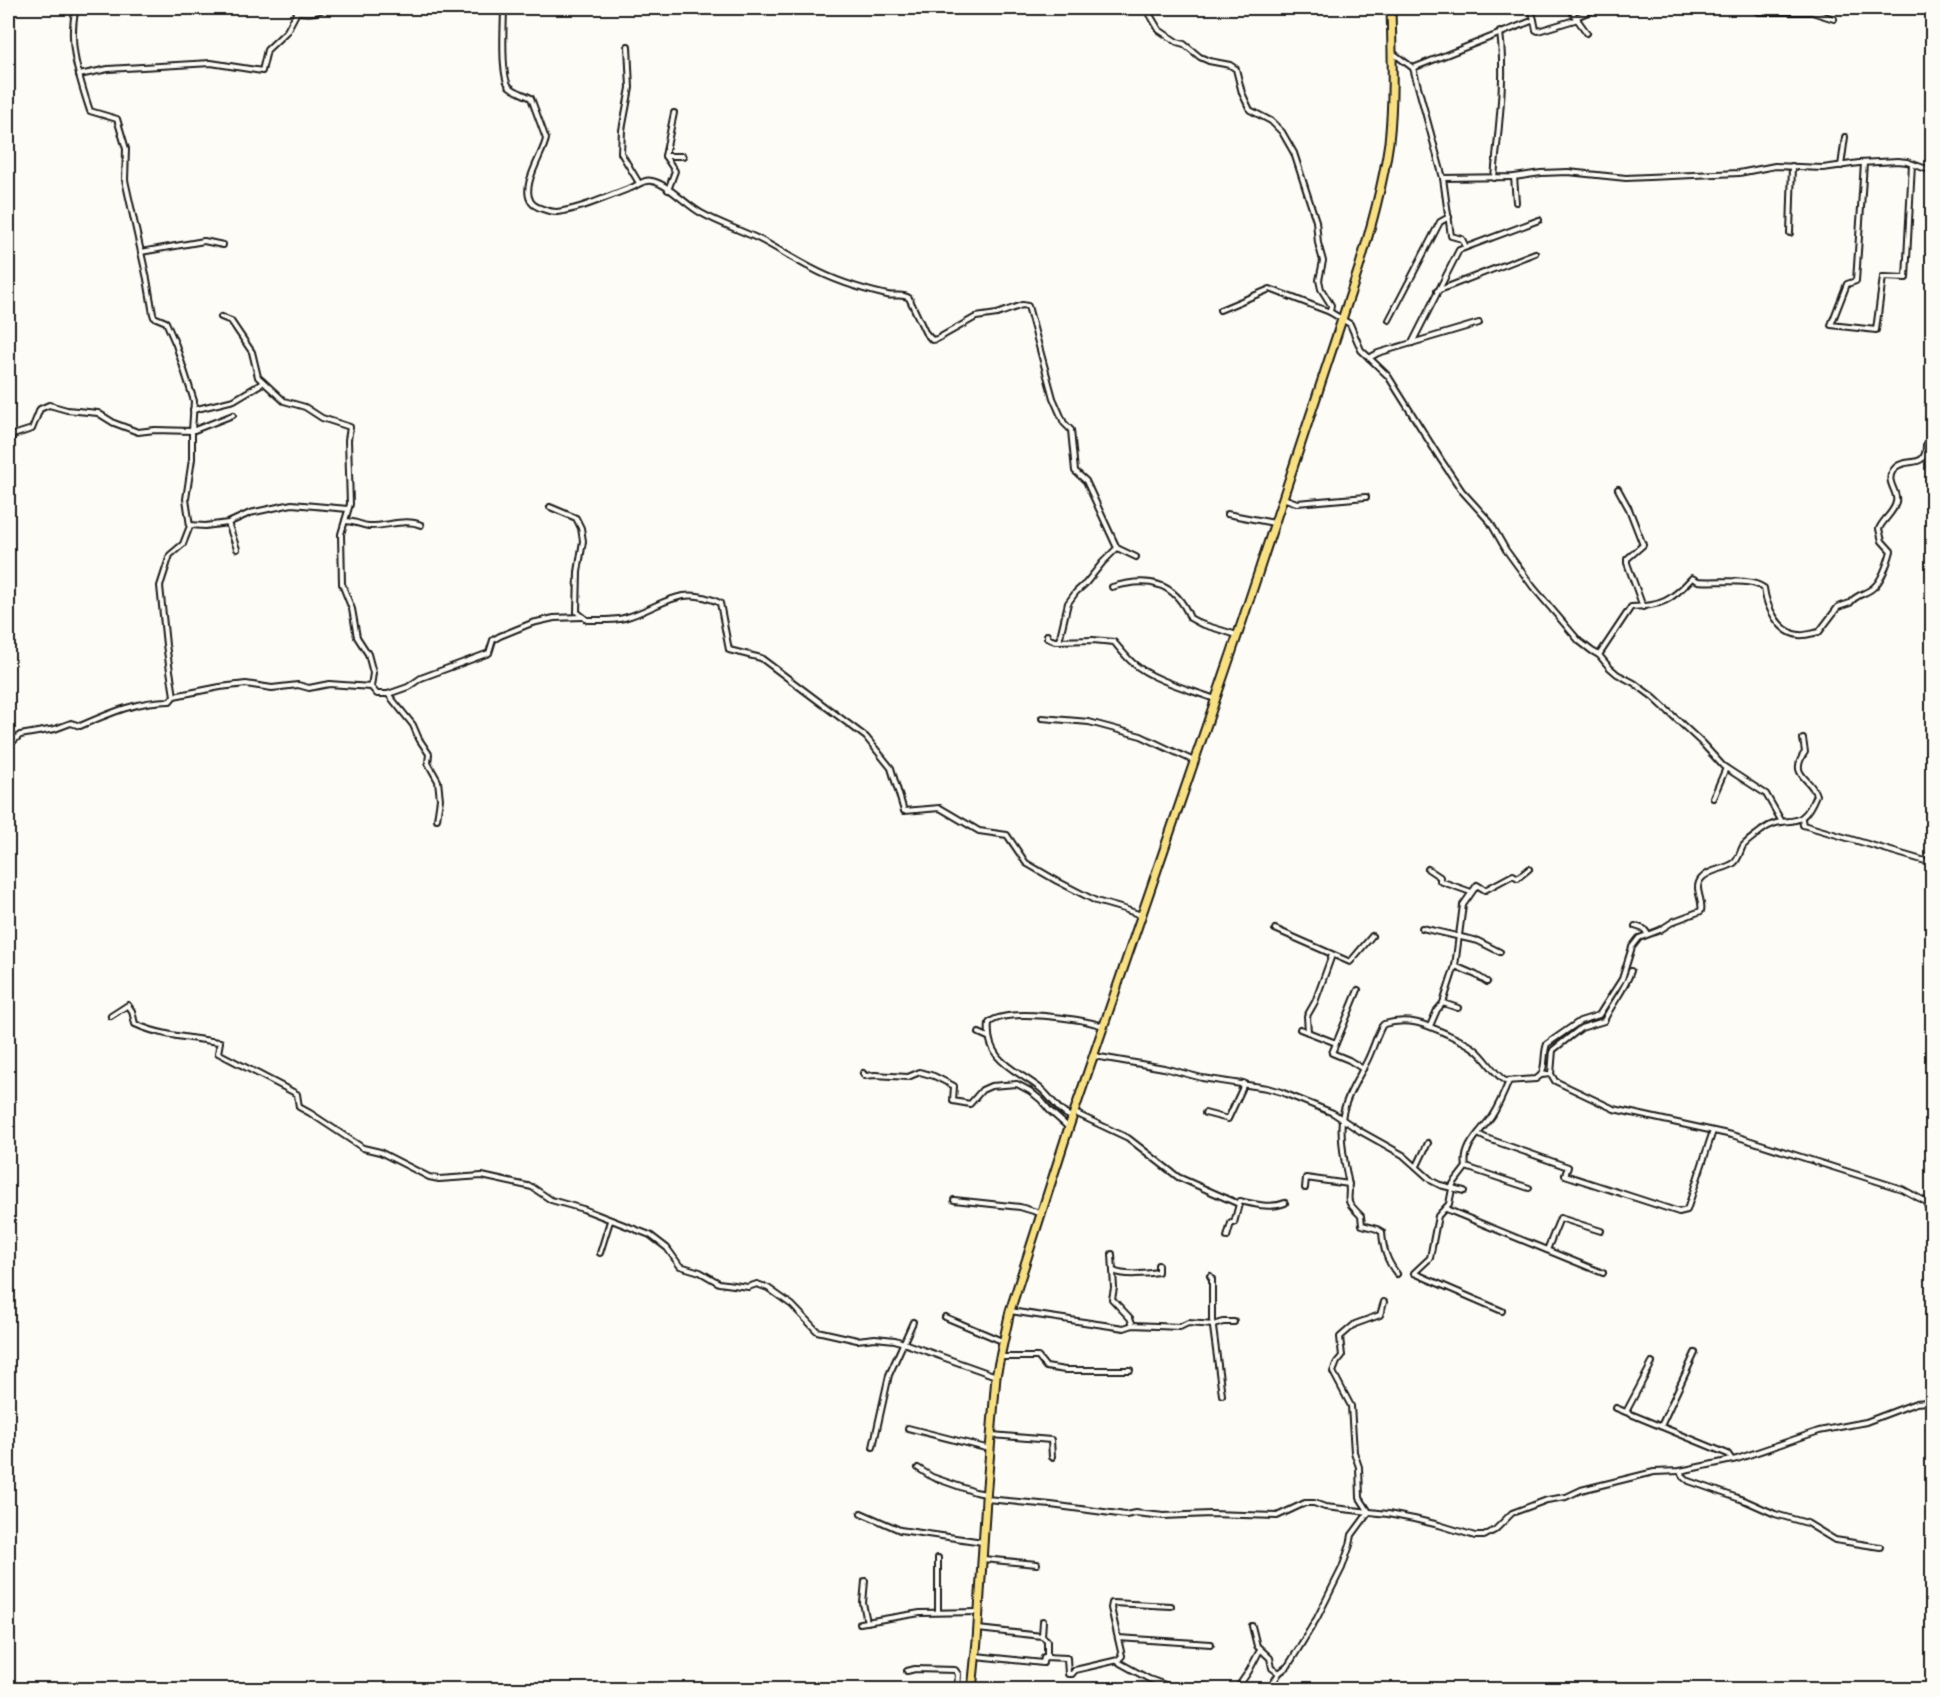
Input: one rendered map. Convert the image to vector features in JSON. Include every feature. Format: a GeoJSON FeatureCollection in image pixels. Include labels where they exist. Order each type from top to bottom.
{"type":"FeatureCollection","features":[{"type":"Feature","properties":{"kind":"highway"},"geometry":{"type":"LineString","coordinates":[[972,1689],[980,1612],[996,1376],[1002,1341],[1040,1213],[1237,635],[1374,216],[1386,160],[1391,110],[1391,8]]}},
{"type":"Feature","properties":{"kind":"street"},"geometry":{"type":"LineString","coordinates":[[76,8],[74,56],[79,75],[90,111],[117,119],[126,149],[125,180],[153,314],[154,317],[166,322],[194,401],[192,459],[186,499],[190,525],[183,544],[170,555],[160,586],[174,696]]}},
{"type":"Feature","properties":{"kind":"street"},"geometry":{"type":"LineString","coordinates":[[79,75],[108,69],[211,63],[262,71],[267,50],[287,31],[297,12],[309,13],[325,8]]}},
{"type":"Feature","properties":{"kind":"street"},"geometry":{"type":"LineString","coordinates":[[504,8],[503,52],[506,82],[531,98],[546,139],[531,178],[529,192],[534,205],[555,212],[599,199],[644,181],[652,181],[701,213],[782,250],[810,268],[848,285],[889,296],[909,298],[925,332],[932,340],[938,339],[976,317],[997,314],[1022,305],[1028,306],[1053,398],[1064,423],[1071,430],[1075,471],[1090,489],[1117,548],[1136,557]]}},
{"type":"Feature","properties":{"kind":"street"},"geometry":{"type":"LineString","coordinates":[[1146,8],[1159,30],[1176,42],[1184,44],[1200,57],[1209,61],[1230,64],[1236,69],[1242,93],[1251,110],[1271,121],[1282,132],[1294,153],[1316,221],[1318,243],[1323,261],[1319,280],[1331,305],[1330,312]]}},
{"type":"Feature","properties":{"kind":"street"},"geometry":{"type":"LineString","coordinates":[[1531,8],[1538,31],[1577,18],[1598,8]]}},
{"type":"Feature","properties":{"kind":"street"},"geometry":{"type":"LineString","coordinates":[[1569,8],[1587,33]]}},
{"type":"Feature","properties":{"kind":"street"},"geometry":{"type":"LineString","coordinates":[[1755,8],[1759,12],[1812,12],[1834,19]]}},
{"type":"Feature","properties":{"kind":"street"},"geometry":{"type":"LineString","coordinates":[[1413,68],[1534,20]]}},
{"type":"Feature","properties":{"kind":"street"},"geometry":{"type":"LineString","coordinates":[[1494,178],[1502,82],[1500,32]]}},
{"type":"Feature","properties":{"kind":"street"},"geometry":{"type":"LineString","coordinates":[[628,46],[630,88],[622,129],[621,153],[639,183]]}},
{"type":"Feature","properties":{"kind":"street"},"geometry":{"type":"LineString","coordinates":[[1392,53],[1413,68],[1443,178],[1451,236],[1462,240],[1466,247]]}},
{"type":"Feature","properties":{"kind":"street"},"geometry":{"type":"LineString","coordinates":[[668,190],[675,171],[665,156],[674,113]]}},
{"type":"Feature","properties":{"kind":"street"},"geometry":{"type":"LineString","coordinates":[[1841,166],[1845,137]]}},
{"type":"Feature","properties":{"kind":"street"},"geometry":{"type":"LineString","coordinates":[[665,156],[683,156]]}},
{"type":"Feature","properties":{"kind":"street"},"geometry":{"type":"LineString","coordinates":[[1443,178],[1494,178],[1568,172],[1636,178],[1739,173],[1775,166],[1823,168],[1898,161],[1932,171]]}},
{"type":"Feature","properties":{"kind":"street"},"geometry":{"type":"LineString","coordinates":[[1864,163],[1856,281],[1847,284],[1832,325],[1876,330],[1883,277],[1906,278],[1912,164]]}},
{"type":"Feature","properties":{"kind":"street"},"geometry":{"type":"LineString","coordinates":[[1790,233],[1792,166]]}},
{"type":"Feature","properties":{"kind":"street"},"geometry":{"type":"LineString","coordinates":[[1514,177],[1516,202]]}},
{"type":"Feature","properties":{"kind":"street"},"geometry":{"type":"LineString","coordinates":[[1389,320],[1440,222],[1449,217]]}},
{"type":"Feature","properties":{"kind":"street"},"geometry":{"type":"LineString","coordinates":[[1412,343],[1459,250],[1539,220]]}},
{"type":"Feature","properties":{"kind":"street"},"geometry":{"type":"LineString","coordinates":[[141,252],[204,241],[223,245]]}},
{"type":"Feature","properties":{"kind":"street"},"geometry":{"type":"LineString","coordinates":[[1437,291],[1535,253]]}},
{"type":"Feature","properties":{"kind":"street"},"geometry":{"type":"LineString","coordinates":[[1220,310],[1270,289],[1330,312],[1347,322],[1352,327],[1361,350],[1388,376],[1462,491],[1490,522],[1506,550],[1533,587],[1579,641],[1599,655],[1617,674],[1653,697],[1726,768],[1766,794],[1782,822]]}},
{"type":"Feature","properties":{"kind":"street"},"geometry":{"type":"LineString","coordinates":[[221,317],[231,321],[252,352],[258,377],[284,401],[305,407],[322,418],[350,427],[348,440],[350,504],[341,534],[342,584],[352,609],[357,637],[368,654],[373,673],[372,687],[377,694],[388,694],[408,687],[421,678],[489,653],[494,640],[532,623],[554,618],[582,617]]}},
{"type":"Feature","properties":{"kind":"street"},"geometry":{"type":"LineString","coordinates":[[1370,358],[1378,353],[1479,323]]}},
{"type":"Feature","properties":{"kind":"street"},"geometry":{"type":"LineString","coordinates":[[194,410],[234,400],[261,384],[262,381]]}},
{"type":"Feature","properties":{"kind":"street"},"geometry":{"type":"LineString","coordinates":[[8,445],[13,435],[32,429],[40,409],[49,405],[68,410],[98,413],[114,423],[138,432],[155,430],[192,432],[233,416]]}},
{"type":"Feature","properties":{"kind":"street"},"geometry":{"type":"LineString","coordinates":[[1599,655],[1631,607],[1655,606],[1665,602],[1692,578],[1698,581],[1758,584],[1764,588],[1765,599],[1773,614],[1788,631],[1800,635],[1818,632],[1838,607],[1850,603],[1854,598],[1876,585],[1891,551],[1882,541],[1879,530],[1896,502],[1891,483],[1892,474],[1894,469],[1901,464],[1922,458],[1926,452],[1926,445],[1932,438]]}},
{"type":"Feature","properties":{"kind":"street"},"geometry":{"type":"LineString","coordinates":[[1618,489],[1629,509],[1643,545],[1628,559],[1627,563],[1643,607]]}},
{"type":"Feature","properties":{"kind":"street"},"geometry":{"type":"LineString","coordinates":[[1282,498],[1297,503],[1366,497]]}},
{"type":"Feature","properties":{"kind":"street"},"geometry":{"type":"LineString","coordinates":[[190,525],[228,523],[250,513],[292,504],[348,509]]}},
{"type":"Feature","properties":{"kind":"street"},"geometry":{"type":"LineString","coordinates":[[550,507],[576,518],[581,528],[583,541],[578,572],[577,612],[582,617],[587,620],[624,618],[673,597],[705,596],[720,603],[729,650],[761,658],[866,736],[891,768],[904,810],[940,808],[979,831],[1007,835],[1026,863],[1096,901],[1141,916]]}},
{"type":"Feature","properties":{"kind":"street"},"geometry":{"type":"LineString","coordinates":[[1227,514],[1274,523]]}},
{"type":"Feature","properties":{"kind":"street"},"geometry":{"type":"LineString","coordinates":[[345,521],[356,521],[367,526],[414,522],[422,525]]}},
{"type":"Feature","properties":{"kind":"street"},"geometry":{"type":"LineString","coordinates":[[228,523],[237,549]]}},
{"type":"Feature","properties":{"kind":"street"},"geometry":{"type":"LineString","coordinates":[[1059,641],[1068,603],[1117,548]]}},
{"type":"Feature","properties":{"kind":"street"},"geometry":{"type":"LineString","coordinates":[[1112,587],[1139,581],[1162,585],[1184,604],[1190,618],[1201,624],[1237,635]]}},
{"type":"Feature","properties":{"kind":"street"},"geometry":{"type":"LineString","coordinates":[[1047,635],[1047,638],[1059,641],[1114,642],[1133,663],[1143,669],[1171,683],[1215,699]]}},
{"type":"Feature","properties":{"kind":"street"},"geometry":{"type":"LineString","coordinates":[[8,746],[20,735],[56,729],[71,723],[80,726],[116,711],[149,701],[170,700],[174,696],[220,687],[246,684],[272,688],[298,685],[309,688],[329,684],[372,687]]}},
{"type":"Feature","properties":{"kind":"street"},"geometry":{"type":"LineString","coordinates":[[388,694],[413,725],[429,754],[428,763],[438,781],[440,799],[438,819]]}},
{"type":"Feature","properties":{"kind":"street"},"geometry":{"type":"LineString","coordinates":[[1042,718],[1089,722],[1142,736],[1194,762]]}},
{"type":"Feature","properties":{"kind":"street"},"geometry":{"type":"LineString","coordinates":[[1397,1274],[1390,1265],[1384,1250],[1382,1232],[1362,1225],[1362,1216],[1349,1204],[1347,1198],[1349,1184],[1343,1154],[1342,1119],[1352,1090],[1384,1024],[1400,1021],[1430,1026],[1477,1051],[1505,1081],[1536,1079],[1544,1070],[1547,1044],[1580,1021],[1599,1015],[1622,979],[1632,947],[1639,938],[1701,910],[1698,888],[1702,878],[1734,863],[1745,844],[1766,828],[1782,822],[1802,819],[1807,814],[1816,795],[1799,769],[1799,760],[1805,752],[1803,739]]}},
{"type":"Feature","properties":{"kind":"street"},"geometry":{"type":"LineString","coordinates":[[1713,798],[1726,768]]}},
{"type":"Feature","properties":{"kind":"street"},"geometry":{"type":"LineString","coordinates":[[1802,819],[1803,825],[1932,863]]}},
{"type":"Feature","properties":{"kind":"street"},"geometry":{"type":"LineString","coordinates":[[1428,869],[1440,877],[1440,881],[1471,892]]}},
{"type":"Feature","properties":{"kind":"street"},"geometry":{"type":"LineString","coordinates":[[1430,1026],[1443,1003],[1455,966],[1463,905],[1471,892],[1477,885],[1485,890],[1513,875],[1518,878],[1529,869]]}},
{"type":"Feature","properties":{"kind":"street"},"geometry":{"type":"LineString","coordinates":[[1635,926],[1644,929],[1647,933]]}},
{"type":"Feature","properties":{"kind":"street"},"geometry":{"type":"LineString","coordinates":[[1422,928],[1478,941],[1500,952]]}},
{"type":"Feature","properties":{"kind":"street"},"geometry":{"type":"LineString","coordinates":[[1275,929],[1351,962],[1372,936]]}},
{"type":"Feature","properties":{"kind":"street"},"geometry":{"type":"LineString","coordinates":[[1308,1032],[1307,1016],[1332,955]]}},
{"type":"Feature","properties":{"kind":"street"},"geometry":{"type":"LineString","coordinates":[[1455,966],[1487,982]]}},
{"type":"Feature","properties":{"kind":"street"},"geometry":{"type":"LineString","coordinates":[[1631,971],[1627,985],[1614,1002],[1604,1021],[1581,1028],[1553,1050],[1551,1074],[1555,1081],[1614,1109],[1767,1144],[1902,1189],[1926,1202],[1932,1219]]}},
{"type":"Feature","properties":{"kind":"street"},"geometry":{"type":"LineString","coordinates":[[1358,990],[1332,1053],[1363,1069]]}},
{"type":"Feature","properties":{"kind":"street"},"geometry":{"type":"LineString","coordinates":[[1443,1003],[1458,1008]]}},
{"type":"Feature","properties":{"kind":"street"},"geometry":{"type":"LineString","coordinates":[[111,1016],[128,1005],[135,1024],[142,1027],[220,1042],[218,1053],[297,1094],[298,1107],[363,1148],[380,1152],[429,1177],[439,1179],[482,1176],[532,1187],[551,1200],[583,1209],[657,1239],[680,1266],[700,1272],[719,1283],[748,1287],[757,1284],[768,1288],[792,1305],[817,1331],[858,1340],[874,1338],[895,1340],[996,1376]]}},
{"type":"Feature","properties":{"kind":"street"},"geometry":{"type":"LineString","coordinates":[[1104,1026],[1057,1017],[994,1018],[989,1023],[988,1037],[1000,1062],[1040,1088],[1061,1112],[1128,1138],[1178,1177],[1239,1204]]}},
{"type":"Feature","properties":{"kind":"street"},"geometry":{"type":"LineString","coordinates":[[1300,1029],[1336,1043]]}},
{"type":"Feature","properties":{"kind":"street"},"geometry":{"type":"LineString","coordinates":[[979,1033],[988,1037]]}},
{"type":"Feature","properties":{"kind":"street"},"geometry":{"type":"LineString","coordinates":[[1093,1056],[1281,1092],[1342,1119],[1403,1155],[1432,1181],[1464,1191]]}},
{"type":"Feature","properties":{"kind":"street"},"geometry":{"type":"LineString","coordinates":[[863,1073],[866,1076],[908,1077],[920,1072],[934,1076],[954,1086],[952,1101],[970,1104],[982,1090],[991,1086],[1017,1084],[1041,1100],[1069,1127]]}},
{"type":"Feature","properties":{"kind":"street"},"geometry":{"type":"LineString","coordinates":[[1541,1075],[1551,1074]]}},
{"type":"Feature","properties":{"kind":"street"},"geometry":{"type":"LineString","coordinates":[[1502,1311],[1414,1273],[1430,1258],[1438,1216],[1449,1204],[1453,1184],[1466,1167],[1468,1148],[1492,1116],[1509,1081]]}},
{"type":"Feature","properties":{"kind":"street"},"geometry":{"type":"LineString","coordinates":[[1205,1113],[1228,1119],[1243,1083]]}},
{"type":"Feature","properties":{"kind":"street"},"geometry":{"type":"LineString","coordinates":[[1478,1134],[1568,1167],[1565,1175],[1679,1212],[1687,1210],[1713,1131]]}},
{"type":"Feature","properties":{"kind":"street"},"geometry":{"type":"LineString","coordinates":[[1417,1166],[1428,1143]]}},
{"type":"Feature","properties":{"kind":"street"},"geometry":{"type":"LineString","coordinates":[[1466,1167],[1529,1188]]}},
{"type":"Feature","properties":{"kind":"street"},"geometry":{"type":"LineString","coordinates":[[1305,1188],[1306,1178],[1349,1184]]}},
{"type":"Feature","properties":{"kind":"street"},"geometry":{"type":"LineString","coordinates":[[954,1200],[1020,1207],[1040,1213]]}},
{"type":"Feature","properties":{"kind":"street"},"geometry":{"type":"LineString","coordinates":[[1227,1237],[1234,1223],[1240,1201],[1264,1205],[1286,1203]]}},
{"type":"Feature","properties":{"kind":"street"},"geometry":{"type":"LineString","coordinates":[[1446,1209],[1603,1273]]}},
{"type":"Feature","properties":{"kind":"street"},"geometry":{"type":"LineString","coordinates":[[1547,1251],[1560,1218],[1601,1231]]}},
{"type":"Feature","properties":{"kind":"street"},"geometry":{"type":"LineString","coordinates":[[600,1254],[610,1221]]}},
{"type":"Feature","properties":{"kind":"street"},"geometry":{"type":"LineString","coordinates":[[1112,1254],[1114,1288],[1112,1299],[1130,1318],[1133,1325]]}},
{"type":"Feature","properties":{"kind":"street"},"geometry":{"type":"LineString","coordinates":[[1113,1271],[1119,1274],[1158,1272],[1158,1265]]}},
{"type":"Feature","properties":{"kind":"street"},"geometry":{"type":"LineString","coordinates":[[1210,1276],[1222,1395]]}},
{"type":"Feature","properties":{"kind":"street"},"geometry":{"type":"LineString","coordinates":[[1369,1512],[1360,1498],[1359,1467],[1354,1452],[1351,1406],[1333,1372],[1342,1356],[1340,1337],[1355,1324],[1380,1315],[1384,1302]]}},
{"type":"Feature","properties":{"kind":"street"},"geometry":{"type":"LineString","coordinates":[[1010,1311],[1124,1328],[1133,1325],[1180,1327],[1188,1323],[1214,1325],[1234,1322]]}},
{"type":"Feature","properties":{"kind":"street"},"geometry":{"type":"LineString","coordinates":[[945,1317],[1002,1341]]}},
{"type":"Feature","properties":{"kind":"street"},"geometry":{"type":"LineString","coordinates":[[873,1447],[889,1375],[906,1343],[913,1322]]}},
{"type":"Feature","properties":{"kind":"street"},"geometry":{"type":"LineString","coordinates":[[1660,1426],[1695,1353]]}},
{"type":"Feature","properties":{"kind":"street"},"geometry":{"type":"LineString","coordinates":[[999,1357],[1038,1357],[1046,1367],[1065,1370],[1130,1370]]}},
{"type":"Feature","properties":{"kind":"street"},"geometry":{"type":"LineString","coordinates":[[1626,1412],[1652,1363]]}},
{"type":"Feature","properties":{"kind":"street"},"geometry":{"type":"LineString","coordinates":[[918,1468],[932,1477],[986,1497],[1126,1515],[1135,1513],[1164,1516],[1210,1514],[1277,1516],[1305,1503],[1414,1519],[1475,1536],[1484,1536],[1495,1530],[1512,1513],[1547,1500],[1566,1497],[1581,1490],[1654,1472],[1680,1471],[1732,1460],[1819,1431],[1866,1422],[1916,1403],[1932,1404]]}},
{"type":"Feature","properties":{"kind":"street"},"geometry":{"type":"LineString","coordinates":[[1616,1408],[1728,1454],[1732,1460]]}},
{"type":"Feature","properties":{"kind":"street"},"geometry":{"type":"LineString","coordinates":[[908,1428],[990,1449]]}},
{"type":"Feature","properties":{"kind":"street"},"geometry":{"type":"LineString","coordinates":[[992,1435],[1051,1440],[1052,1457]]}},
{"type":"Feature","properties":{"kind":"street"},"geometry":{"type":"LineString","coordinates":[[1680,1471],[1689,1481],[1775,1514],[1807,1523],[1835,1539],[1880,1547]]}},
{"type":"Feature","properties":{"kind":"street"},"geometry":{"type":"LineString","coordinates":[[1269,1689],[1279,1673],[1288,1666],[1317,1618],[1342,1568],[1352,1535],[1369,1512]]}},
{"type":"Feature","properties":{"kind":"street"},"geometry":{"type":"LineString","coordinates":[[861,1513],[900,1530],[984,1543]]}},
{"type":"Feature","properties":{"kind":"street"},"geometry":{"type":"LineString","coordinates":[[938,1558],[938,1611]]}},
{"type":"Feature","properties":{"kind":"street"},"geometry":{"type":"LineString","coordinates":[[983,1559],[1037,1564]]}},
{"type":"Feature","properties":{"kind":"street"},"geometry":{"type":"LineString","coordinates":[[865,1581],[863,1603],[867,1622]]}},
{"type":"Feature","properties":{"kind":"street"},"geometry":{"type":"LineString","coordinates":[[976,1656],[1043,1663],[1044,1657],[1067,1658],[1068,1674],[1072,1674],[1076,1670],[1118,1660],[1122,1656],[1111,1608],[1112,1603],[1172,1606]]}},
{"type":"Feature","properties":{"kind":"street"},"geometry":{"type":"LineString","coordinates":[[860,1623],[920,1612],[980,1612]]}},
{"type":"Feature","properties":{"kind":"street"},"geometry":{"type":"LineString","coordinates":[[1042,1636],[1043,1621]]}},
{"type":"Feature","properties":{"kind":"street"},"geometry":{"type":"LineString","coordinates":[[1252,1626],[1257,1646],[1270,1658],[1272,1668],[1279,1673]]}},
{"type":"Feature","properties":{"kind":"street"},"geometry":{"type":"LineString","coordinates":[[978,1629],[1042,1636],[1047,1640],[1047,1657]]}},
{"type":"Feature","properties":{"kind":"street"},"geometry":{"type":"LineString","coordinates":[[1118,1638],[1211,1644]]}},
{"type":"Feature","properties":{"kind":"street"},"geometry":{"type":"LineString","coordinates":[[1236,1689],[1260,1650]]}},
{"type":"Feature","properties":{"kind":"street"},"geometry":{"type":"LineString","coordinates":[[1118,1660],[1149,1679],[1168,1686],[1200,1686],[1218,1689]]}},
{"type":"Feature","properties":{"kind":"street"},"geometry":{"type":"LineString","coordinates":[[907,1671],[915,1669],[955,1670],[958,1674],[957,1689]]}}]}
